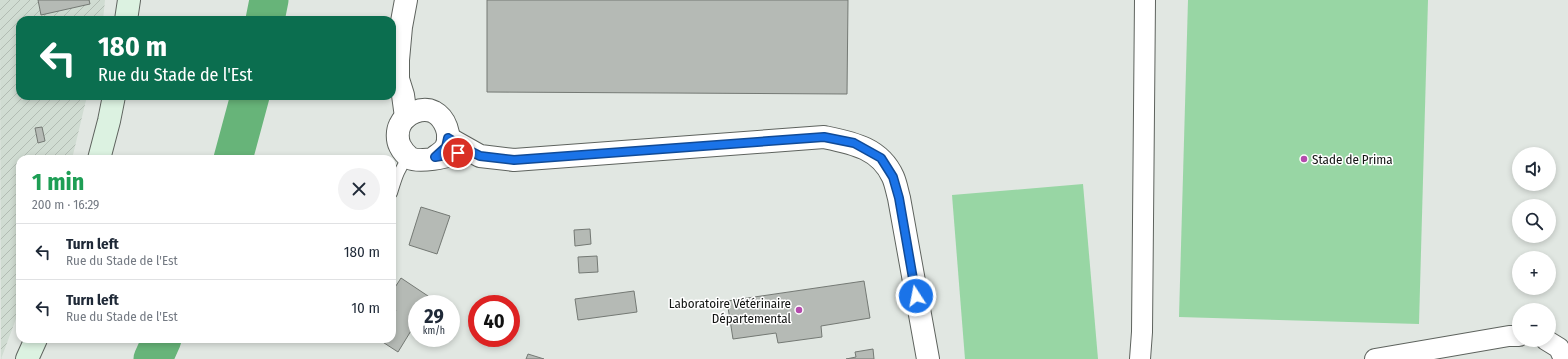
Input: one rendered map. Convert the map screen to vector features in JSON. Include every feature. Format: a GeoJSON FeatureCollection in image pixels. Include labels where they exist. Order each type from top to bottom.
{"type":"FeatureCollection","features":[{"type":"Feature","properties":{"kind":"main road"},"geometry":{"type":"LineString","coordinates":[[127,16],[129,0]]}},
{"type":"Feature","properties":{"kind":"main road"},"geometry":{"type":"LineString","coordinates":[[100,155],[113,100]]}},
{"type":"Feature","properties":{"kind":"main road"},"geometry":{"type":"LineString","coordinates":[[27,359],[34,343]]}},
{"type":"Feature","properties":{"kind":"street"},"geometry":{"type":"LineString","coordinates":[[406,0],[401,27],[398,79],[403,95],[414,114]]}},
{"type":"Feature","properties":{"kind":"street"},"geometry":{"type":"LineString","coordinates":[[1140,359],[1142,325],[1145,0]]}},
{"type":"Feature","properties":{"kind":"street"},"geometry":{"type":"LineString","coordinates":[[435,157],[446,147],[448,138],[447,128],[441,118],[433,112],[414,114],[398,130],[399,144],[410,157],[419,160],[427,160],[435,157],[470,151]]}},
{"type":"Feature","properties":{"kind":"street"},"geometry":{"type":"LineString","coordinates":[[448,138],[480,156],[514,160],[824,137],[854,143],[881,158],[893,177],[899,198],[928,359]]}},
{"type":"Feature","properties":{"kind":"street"},"geometry":{"type":"LineString","coordinates":[[1375,359],[1512,336]]}},
{"type":"Feature","properties":{"kind":"street"},"geometry":{"type":"LineString","coordinates":[[1556,346],[1560,348],[1564,359]]}},
{"type":"Feature","properties":{"kind":"lane"},"geometry":{"type":"LineString","coordinates":[[396,178],[403,164],[410,157]]}},
{"type":"Feature","properties":{"kind":"shaded area"},"geometry":{"type":"Polygon","coordinates":[[[0,0],[105,0],[103,16],[16,16],[16,100],[86,100],[73,155],[16,155],[16,319],[1,359],[0,0]]]}},
{"type":"Feature","properties":{"kind":"green space","name":"Stade de Prima"},"geometry":{"type":"Polygon","coordinates":[[[1188,0],[1428,0],[1419,324],[1179,317],[1188,0]]]}},
{"type":"Feature","properties":{"kind":"green space"},"geometry":{"type":"Polygon","coordinates":[[[1083,184],[1098,359],[965,359],[952,195],[1083,184]]]}},
{"type":"Feature","properties":{"kind":"building"},"geometry":{"type":"Polygon","coordinates":[[[38,0],[89,0],[90,4],[41,15],[38,0]]]}},
{"type":"Feature","properties":{"kind":"building"},"geometry":{"type":"Polygon","coordinates":[[[487,0],[848,0],[847,94],[487,92],[487,0]]]}},
{"type":"Feature","properties":{"kind":"building"},"geometry":{"type":"Polygon","coordinates":[[[42,127],[45,141],[38,143],[35,128],[42,127]]]}},
{"type":"Feature","properties":{"kind":"building"},"geometry":{"type":"Polygon","coordinates":[[[421,207],[450,216],[437,254],[409,245],[421,207]]]}},
{"type":"Feature","properties":{"kind":"building"},"geometry":{"type":"Polygon","coordinates":[[[590,229],[591,244],[575,246],[574,230],[590,229]]]}},
{"type":"Feature","properties":{"kind":"building"},"geometry":{"type":"Polygon","coordinates":[[[597,256],[598,272],[579,273],[578,257],[597,256]]]}},
{"type":"Feature","properties":{"kind":"building"},"geometry":{"type":"Polygon","coordinates":[[[401,278],[426,295],[408,295],[408,336],[398,352],[384,343],[396,343],[396,286],[401,278]]]}},
{"type":"Feature","properties":{"kind":"building","name":"Laboratoire Vétérinaire Départemental"},"geometry":{"type":"Polygon","coordinates":[[[864,281],[870,318],[821,326],[822,337],[778,343],[776,333],[733,339],[727,301],[864,281]]]}},
{"type":"Feature","properties":{"kind":"building"},"geometry":{"type":"Polygon","coordinates":[[[634,291],[637,312],[578,320],[575,299],[634,291]]]}},
{"type":"Feature","properties":{"kind":"building"},"geometry":{"type":"Polygon","coordinates":[[[873,349],[874,359],[846,359],[856,357],[855,352],[873,349]]]}},
{"type":"Feature","properties":{"kind":"building"},"geometry":{"type":"Polygon","coordinates":[[[528,354],[544,359],[526,359],[528,354]]]}},
{"type":"Feature","properties":{"kind":"waterway"},"geometry":{"type":"LineString","coordinates":[[266,16],[269,0]]}},
{"type":"Feature","properties":{"kind":"waterway"},"geometry":{"type":"LineString","coordinates":[[234,155],[249,100]]}},
{"type":"Feature","properties":{"kind":"waterway"},"geometry":{"type":"LineString","coordinates":[[153,359],[160,343]]}},
{"type":"Feature","properties":{"kind":"place","name":"Stade de Prima"},"geometry":{"type":"Point","coordinates":[1304,159]}},
{"type":"Feature","properties":{"kind":"place","name":"Laboratoire Vétérinaire Départemental"},"geometry":{"type":"Point","coordinates":[799,310]}},
{"type":"Feature","properties":{"kind":"route"},"geometry":{"type":"LineString","coordinates":[[458,153],[435,157],[446,147],[448,138],[480,156],[514,160],[824,137],[854,143],[881,158],[893,177],[899,198],[916,296]]}}]}
